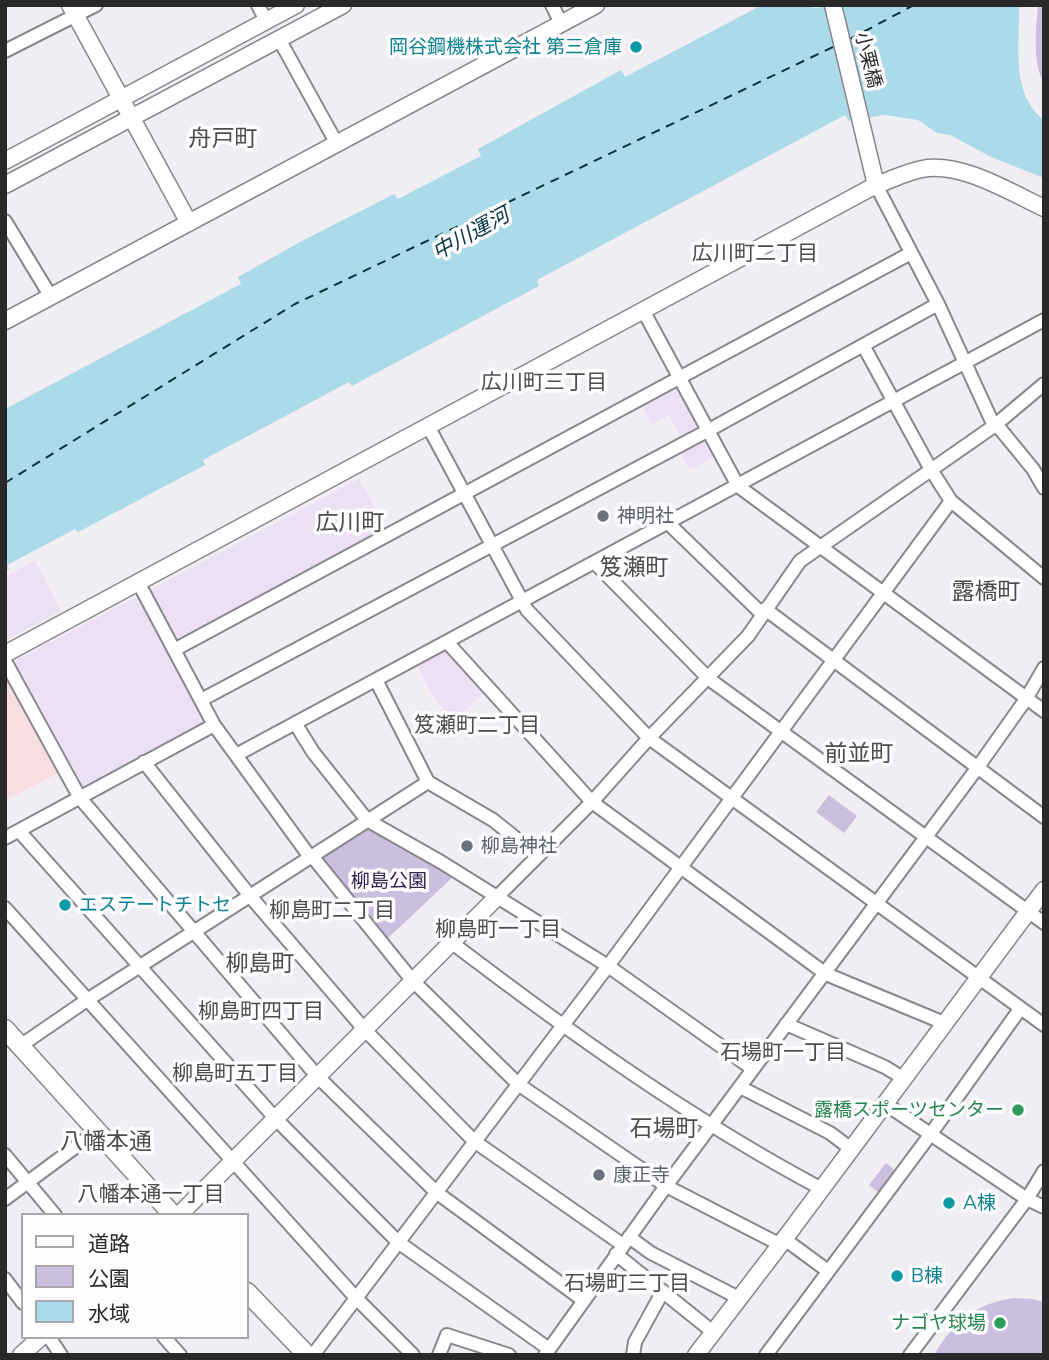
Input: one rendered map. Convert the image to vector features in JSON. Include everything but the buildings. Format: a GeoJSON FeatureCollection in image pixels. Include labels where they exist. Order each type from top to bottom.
{"type":"FeatureCollection","features":[{"type":"Feature","properties":{"kind":"main road"},"geometry":{"type":"LineString","coordinates":[[5,1028],[171,1213]]}},
{"type":"Feature","properties":{"kind":"main road"},"geometry":{"type":"LineString","coordinates":[[248,1293],[307,1355]]}},
{"type":"Feature","properties":{"kind":"street"},"geometry":{"type":"LineString","coordinates":[[5,51],[73,11],[96,5]]}},
{"type":"Feature","properties":{"kind":"street"},"geometry":{"type":"LineString","coordinates":[[258,5],[266,21]]}},
{"type":"Feature","properties":{"kind":"street"},"geometry":{"type":"LineString","coordinates":[[5,161],[296,5]]}},
{"type":"Feature","properties":{"kind":"street"},"geometry":{"type":"LineString","coordinates":[[5,185],[343,5]]}},
{"type":"Feature","properties":{"kind":"street"},"geometry":{"type":"LineString","coordinates":[[552,5],[561,23]]}},
{"type":"Feature","properties":{"kind":"street"},"geometry":{"type":"LineString","coordinates":[[5,321],[596,5]]}},
{"type":"Feature","properties":{"kind":"street","name":"小栗橋"},"geometry":{"type":"LineString","coordinates":[[833,5],[876,185]]}},
{"type":"Feature","properties":{"kind":"street"},"geometry":{"type":"LineString","coordinates":[[73,11],[189,223]]}},
{"type":"Feature","properties":{"kind":"street"},"geometry":{"type":"LineString","coordinates":[[279,39],[337,144]]}},
{"type":"Feature","properties":{"kind":"street"},"geometry":{"type":"LineString","coordinates":[[5,654],[876,185],[922,169],[942,167],[973,175],[1044,208]]}},
{"type":"Feature","properties":{"kind":"street"},"geometry":{"type":"LineString","coordinates":[[876,185],[938,304],[995,425],[1033,470],[1044,488]]}},
{"type":"Feature","properties":{"kind":"street"},"geometry":{"type":"LineString","coordinates":[[5,220],[51,297]]}},
{"type":"Feature","properties":{"kind":"street"},"geometry":{"type":"LineString","coordinates":[[174,650],[911,253]]}},
{"type":"Feature","properties":{"kind":"street"},"geometry":{"type":"LineString","coordinates":[[201,700],[709,430],[938,304]]}},
{"type":"Feature","properties":{"kind":"street"},"geometry":{"type":"LineString","coordinates":[[644,312],[738,486],[1044,711]]}},
{"type":"Feature","properties":{"kind":"street"},"geometry":{"type":"LineString","coordinates":[[236,755],[1044,320]]}},
{"type":"Feature","properties":{"kind":"street"},"geometry":{"type":"LineString","coordinates":[[863,345],[951,501],[1044,578]]}},
{"type":"Feature","properties":{"kind":"street"},"geometry":{"type":"LineString","coordinates":[[181,1213],[592,802],[649,738],[709,679],[748,636],[800,561],[995,425],[1044,384]]}},
{"type":"Feature","properties":{"kind":"street"},"geometry":{"type":"LineString","coordinates":[[428,426],[527,610],[649,738],[1044,1025]]}},
{"type":"Feature","properties":{"kind":"street"},"geometry":{"type":"LineString","coordinates":[[313,1355],[608,966],[951,501]]}},
{"type":"Feature","properties":{"kind":"street"},"geometry":{"type":"LineString","coordinates":[[668,523],[763,612],[1044,817]]}},
{"type":"Feature","properties":{"kind":"street"},"geometry":{"type":"LineString","coordinates":[[595,562],[709,679],[1044,923]]}},
{"type":"Feature","properties":{"kind":"street"},"geometry":{"type":"LineString","coordinates":[[138,582],[214,725],[311,856],[412,980],[518,1084],[666,1186],[781,1241],[828,1271]]}},
{"type":"Feature","properties":{"kind":"street"},"geometry":{"type":"LineString","coordinates":[[447,642],[592,802],[826,974],[944,1023]]}},
{"type":"Feature","properties":{"kind":"street"},"geometry":{"type":"LineString","coordinates":[[5,661],[79,799],[317,1076],[436,1192],[583,1300]]}},
{"type":"Feature","properties":{"kind":"street"},"geometry":{"type":"LineString","coordinates":[[19,831],[275,1118],[398,1242],[547,1352],[666,1186],[978,767],[1044,668]]}},
{"type":"Feature","properties":{"kind":"street"},"geometry":{"type":"LineString","coordinates":[[376,680],[428,782],[493,820],[538,856]]}},
{"type":"Feature","properties":{"kind":"street"},"geometry":{"type":"LineString","coordinates":[[295,723],[313,751],[367,820],[608,966],[753,1069]]}},
{"type":"Feature","properties":{"kind":"street"},"geometry":{"type":"LineString","coordinates":[[5,838],[214,725]]}},
{"type":"Feature","properties":{"kind":"street"},"geometry":{"type":"LineString","coordinates":[[144,762],[250,896],[364,1029],[474,1142],[623,1246],[663,1291],[713,1332]]}},
{"type":"Feature","properties":{"kind":"street"},"geometry":{"type":"LineString","coordinates":[[20,1046],[87,1000],[428,782]]}},
{"type":"Feature","properties":{"kind":"street"},"geometry":{"type":"LineString","coordinates":[[696,1355],[1044,890]]}},
{"type":"Feature","properties":{"kind":"street"},"geometry":{"type":"LineString","coordinates":[[5,908],[356,1298],[413,1355]]}},
{"type":"Feature","properties":{"kind":"street"},"geometry":{"type":"LineString","coordinates":[[451,942],[561,1025],[711,1126],[820,1188]]}},
{"type":"Feature","properties":{"kind":"street"},"geometry":{"type":"LineString","coordinates":[[766,1355],[1020,1009]]}},
{"type":"Feature","properties":{"kind":"street"},"geometry":{"type":"LineString","coordinates":[[786,1024],[885,1067],[903,1078]]}},
{"type":"Feature","properties":{"kind":"street"},"geometry":{"type":"LineString","coordinates":[[740,1087],[830,1133],[850,1149]]}},
{"type":"Feature","properties":{"kind":"street"},"geometry":{"type":"LineString","coordinates":[[884,1103],[1027,1199],[1044,1207]]}},
{"type":"Feature","properties":{"kind":"street"},"geometry":{"type":"LineString","coordinates":[[5,1199],[97,1130]]}},
{"type":"Feature","properties":{"kind":"street"},"geometry":{"type":"LineString","coordinates":[[5,1155],[53,1213]]}},
{"type":"Feature","properties":{"kind":"street"},"geometry":{"type":"LineString","coordinates":[[910,1355],[1027,1199],[1044,1171]]}},
{"type":"Feature","properties":{"kind":"street"},"geometry":{"type":"LineString","coordinates":[[623,1246],[651,1253],[738,1298]]}},
{"type":"Feature","properties":{"kind":"street"},"geometry":{"type":"LineString","coordinates":[[5,1279],[21,1300]]}},
{"type":"Feature","properties":{"kind":"street"},"geometry":{"type":"LineString","coordinates":[[633,1355],[635,1342],[663,1291]]}},
{"type":"Feature","properties":{"kind":"street"},"geometry":{"type":"LineString","coordinates":[[439,1355],[447,1335],[509,1355]]}},
{"type":"Feature","properties":{"kind":"street"},"geometry":{"type":"LineString","coordinates":[[21,1355],[39,1339]]}},
{"type":"Feature","properties":{"kind":"street"},"geometry":{"type":"LineString","coordinates":[[50,1339],[61,1355]]}},
{"type":"Feature","properties":{"kind":"street"},"geometry":{"type":"LineString","coordinates":[[166,1339],[180,1355]]}},
{"type":"Feature","properties":{"kind":"shaded area"},"geometry":{"type":"Polygon","coordinates":[[[676,387],[700,426],[682,438],[669,415],[652,424],[642,405],[676,387]]]}},
{"type":"Feature","properties":{"kind":"shaded area"},"geometry":{"type":"Polygon","coordinates":[[[706,438],[716,456],[690,470],[679,449],[706,438]]]}},
{"type":"Feature","properties":{"kind":"shaded area"},"geometry":{"type":"Polygon","coordinates":[[[359,479],[386,529],[179,639],[175,638],[150,593],[152,589],[359,479]]]}},
{"type":"Feature","properties":{"kind":"shaded area"},"geometry":{"type":"Polygon","coordinates":[[[35,561],[61,610],[5,641],[5,577],[35,561]]]}},
{"type":"Feature","properties":{"kind":"shaded area"},"geometry":{"type":"Polygon","coordinates":[[[137,597],[206,722],[205,725],[81,791],[11,663],[137,597]]]}},
{"type":"Feature","properties":{"kind":"shaded area"},"geometry":{"type":"Polygon","coordinates":[[[445,649],[486,691],[454,720],[433,697],[416,664],[445,649]]]}},
{"type":"Feature","properties":{"kind":"shaded area"},"geometry":{"type":"Polygon","coordinates":[[[5,669],[62,771],[5,801],[5,669]]]}},
{"type":"Feature","properties":{"kind":"green space"},"geometry":{"type":"Polygon","coordinates":[[[1038,5],[1044,5],[1044,83],[1036,56],[1038,5]]]}},
{"type":"Feature","properties":{"kind":"green space"},"geometry":{"type":"Polygon","coordinates":[[[829,795],[857,816],[844,833],[816,812],[829,795]]]}},
{"type":"Feature","properties":{"kind":"green space","name":"柳島公園"},"geometry":{"type":"Polygon","coordinates":[[[368,825],[454,876],[387,939],[323,860],[324,854],[368,825]]]}},
{"type":"Feature","properties":{"kind":"green space"},"geometry":{"type":"Polygon","coordinates":[[[886,1163],[896,1171],[879,1193],[869,1185],[886,1163]]]}},
{"type":"Feature","properties":{"kind":"green space","name":"ナゴヤ球場"},"geometry":{"type":"Polygon","coordinates":[[[1015,1298],[1044,1302],[1044,1355],[934,1355],[949,1333],[967,1316],[989,1304],[1015,1298]]]}},
{"type":"Feature","properties":{"kind":"water","name":"中川運河"},"geometry":{"type":"Polygon","coordinates":[[[762,5],[804,5],[816,8],[833,5],[1019,5],[1018,51],[1021,82],[1033,109],[1044,120],[1044,178],[991,157],[950,135],[937,133],[918,120],[884,115],[849,121],[845,115],[537,280],[539,286],[352,386],[349,382],[203,460],[205,465],[78,532],[75,529],[7,565],[9,569],[5,570],[5,409],[241,284],[238,277],[300,242],[394,194],[398,199],[481,156],[478,149],[621,70],[625,77],[762,5]]]}},
{"type":"Feature","properties":{"kind":"ferry route"},"geometry":{"type":"LineString","coordinates":[[850,39],[914,5]]}},
{"type":"Feature","properties":{"kind":"ferry route"},"geometry":{"type":"LineString","coordinates":[[5,483],[295,304],[835,46]]}},
{"type":"Feature","properties":{"kind":"place","name":"岡谷鋼機株式会社 第三倉庫"},"geometry":{"type":"Point","coordinates":[636,47]}},
{"type":"Feature","properties":{"kind":"place","name":"神明社"},"geometry":{"type":"Point","coordinates":[603,516]}},
{"type":"Feature","properties":{"kind":"place","name":"柳島神社"},"geometry":{"type":"Point","coordinates":[467,846]}},
{"type":"Feature","properties":{"kind":"place","name":"エステートチトセ"},"geometry":{"type":"Point","coordinates":[65,905]}},
{"type":"Feature","properties":{"kind":"place","name":"露橋スポーツセンター"},"geometry":{"type":"Point","coordinates":[1018,1110]}},
{"type":"Feature","properties":{"kind":"place","name":"康正寺"},"geometry":{"type":"Point","coordinates":[599,1175]}},
{"type":"Feature","properties":{"kind":"place","name":"A棟"},"geometry":{"type":"Point","coordinates":[949,1203]}},
{"type":"Feature","properties":{"kind":"place","name":"B棟"},"geometry":{"type":"Point","coordinates":[897,1276]}},
{"type":"Feature","properties":{"kind":"place","name":"ナゴヤ球場"},"geometry":{"type":"Point","coordinates":[1000,1323]}},
{"type":"Feature","properties":{"kind":"district","name":"舟戸町"},"geometry":{"type":"Point","coordinates":[223,139]}},
{"type":"Feature","properties":{"kind":"district","name":"広川町二丁目"},"geometry":{"type":"Point","coordinates":[755,254]}},
{"type":"Feature","properties":{"kind":"district","name":"広川町三丁目"},"geometry":{"type":"Point","coordinates":[544,383]}},
{"type":"Feature","properties":{"kind":"district","name":"広川町"},"geometry":{"type":"Point","coordinates":[350,523]}},
{"type":"Feature","properties":{"kind":"district","name":"笈瀬町"},"geometry":{"type":"Point","coordinates":[634,568]}},
{"type":"Feature","properties":{"kind":"district","name":"露橋町"},"geometry":{"type":"Point","coordinates":[986,592]}},
{"type":"Feature","properties":{"kind":"district","name":"笈瀬町二丁目"},"geometry":{"type":"Point","coordinates":[477,726]}},
{"type":"Feature","properties":{"kind":"district","name":"前並町"},"geometry":{"type":"Point","coordinates":[859,754]}},
{"type":"Feature","properties":{"kind":"district","name":"柳島町二丁目"},"geometry":{"type":"Point","coordinates":[332,911]}},
{"type":"Feature","properties":{"kind":"district","name":"柳島町一丁目"},"geometry":{"type":"Point","coordinates":[498,930]}},
{"type":"Feature","properties":{"kind":"district","name":"柳島町"},"geometry":{"type":"Point","coordinates":[260,964]}},
{"type":"Feature","properties":{"kind":"district","name":"柳島町四丁目"},"geometry":{"type":"Point","coordinates":[261,1012]}},
{"type":"Feature","properties":{"kind":"district","name":"石場町一丁目"},"geometry":{"type":"Point","coordinates":[783,1053]}},
{"type":"Feature","properties":{"kind":"district","name":"柳島町五丁目"},"geometry":{"type":"Point","coordinates":[235,1074]}},
{"type":"Feature","properties":{"kind":"district","name":"石場町"},"geometry":{"type":"Point","coordinates":[664,1129]}},
{"type":"Feature","properties":{"kind":"district","name":"八幡本通"},"geometry":{"type":"Point","coordinates":[106,1142]}},
{"type":"Feature","properties":{"kind":"district","name":"八幡本通一丁目"},"geometry":{"type":"Point","coordinates":[151,1195]}},
{"type":"Feature","properties":{"kind":"district","name":"石場町三丁目"},"geometry":{"type":"Point","coordinates":[627,1284]}}]}
